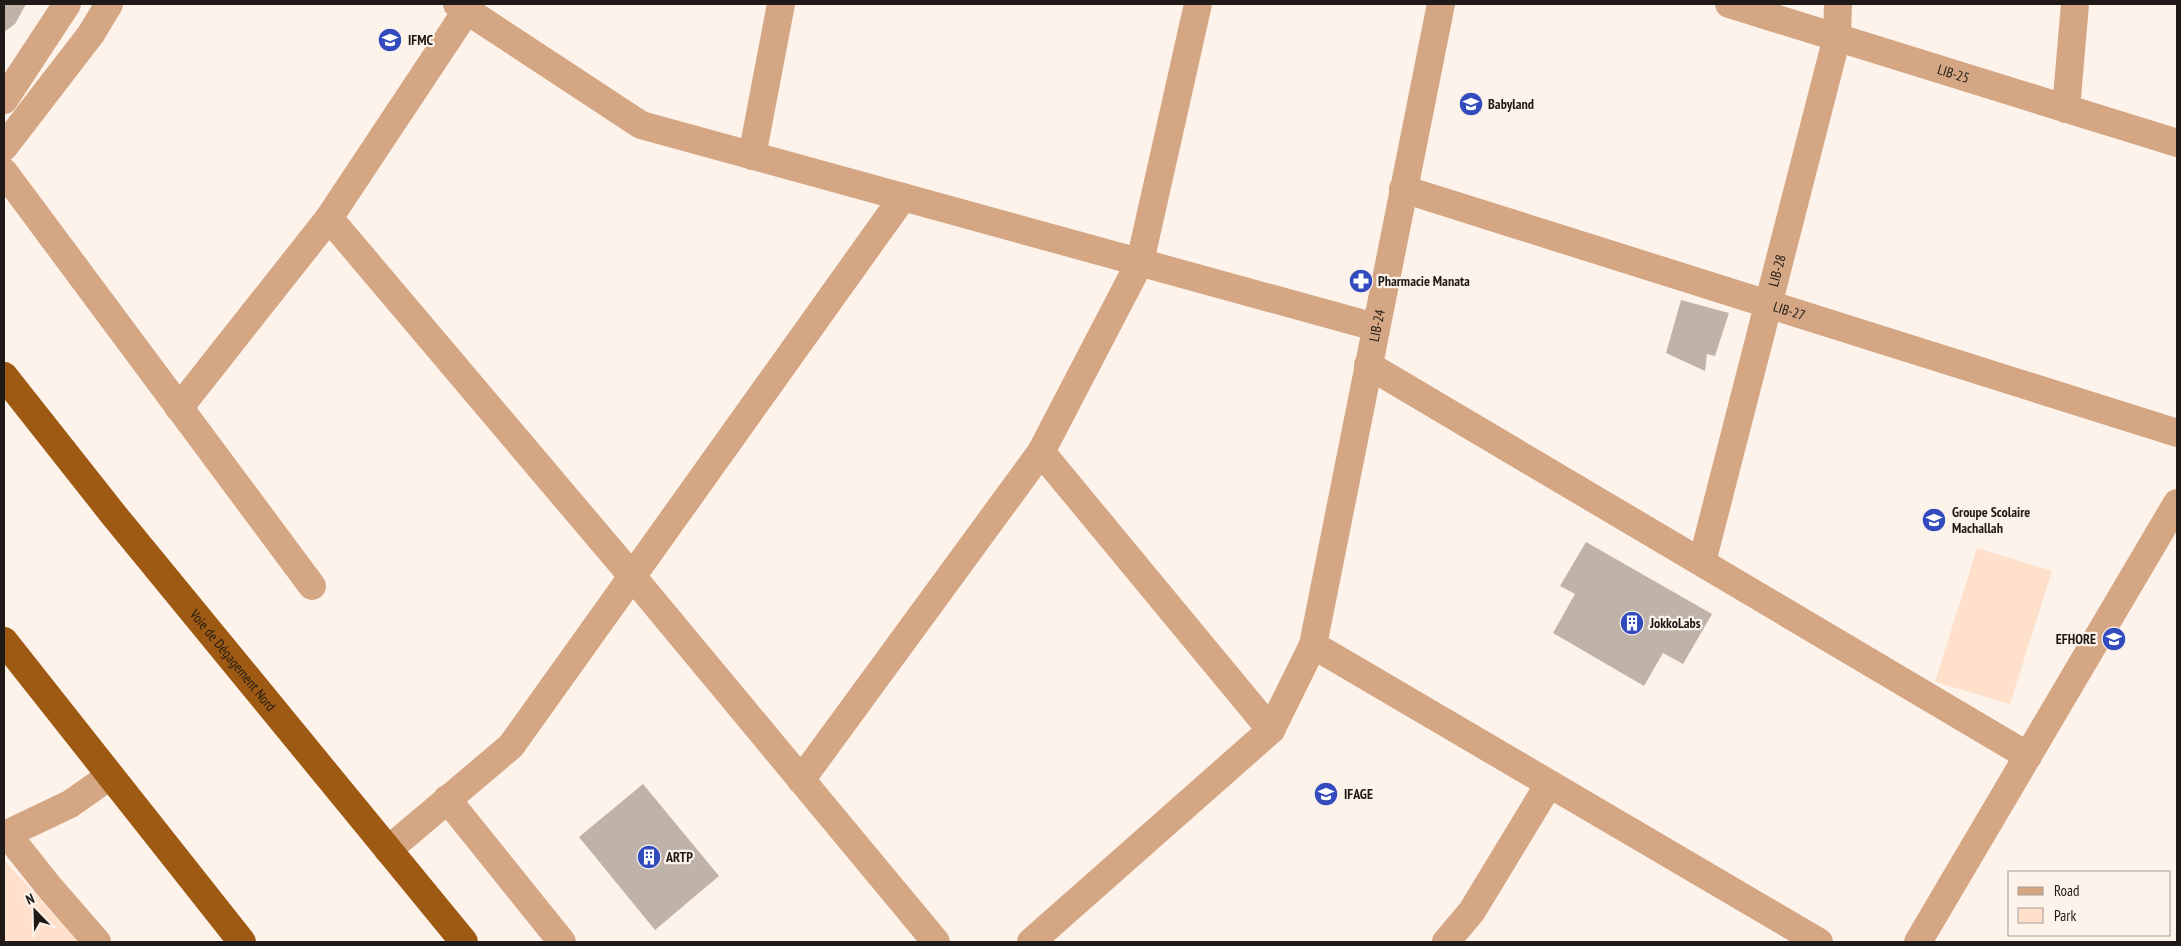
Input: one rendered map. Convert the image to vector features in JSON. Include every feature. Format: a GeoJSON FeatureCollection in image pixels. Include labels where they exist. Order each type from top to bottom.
{"type":"FeatureCollection","features":[{"type":"Feature","properties":{"kind":"highway","name":"Voie de Dégagement Nord"},"geometry":{"type":"LineString","coordinates":[[4,376],[113,514],[464,942]]}},
{"type":"Feature","properties":{"kind":"highway"},"geometry":{"type":"LineString","coordinates":[[4,641],[242,942]]}},
{"type":"Feature","properties":{"kind":"street"},"geometry":{"type":"LineString","coordinates":[[4,100],[67,4]]}},
{"type":"Feature","properties":{"kind":"street"},"geometry":{"type":"LineString","coordinates":[[4,147],[90,34],[109,4]]}},
{"type":"Feature","properties":{"kind":"street"},"geometry":{"type":"LineString","coordinates":[[752,156],[781,4]]}},
{"type":"Feature","properties":{"kind":"street"},"geometry":{"type":"LineString","coordinates":[[801,780],[1041,452],[1140,262],[1196,4]]}},
{"type":"Feature","properties":{"kind":"street","name":"LIB-24"},"geometry":{"type":"LineString","coordinates":[[1271,730],[1313,645],[1402,189],[1441,4]]}},
{"type":"Feature","properties":{"kind":"street","name":"LIB-25"},"geometry":{"type":"LineString","coordinates":[[1729,4],[2177,143]]}},
{"type":"Feature","properties":{"kind":"street","name":"LIB-28"},"geometry":{"type":"LineString","coordinates":[[1702,562],[1837,37],[1838,4]]}},
{"type":"Feature","properties":{"kind":"street"},"geometry":{"type":"LineString","coordinates":[[2066,109],[2075,4]]}},
{"type":"Feature","properties":{"kind":"street"},"geometry":{"type":"LineString","coordinates":[[180,408],[328,218],[465,6],[641,125],[1375,327]]}},
{"type":"Feature","properties":{"kind":"street"},"geometry":{"type":"LineString","coordinates":[[4,172],[312,586]]}},
{"type":"Feature","properties":{"kind":"street","name":"LIB-27"},"geometry":{"type":"LineString","coordinates":[[1402,189],[2177,433]]}},
{"type":"Feature","properties":{"kind":"street"},"geometry":{"type":"LineString","coordinates":[[388,850],[511,746],[902,197]]}},
{"type":"Feature","properties":{"kind":"street"},"geometry":{"type":"LineString","coordinates":[[328,218],[632,576],[936,942]]}},
{"type":"Feature","properties":{"kind":"street"},"geometry":{"type":"LineString","coordinates":[[1368,365],[2028,756]]}},
{"type":"Feature","properties":{"kind":"street"},"geometry":{"type":"LineString","coordinates":[[1031,942],[1271,730],[1041,452]]}},
{"type":"Feature","properties":{"kind":"street"},"geometry":{"type":"LineString","coordinates":[[1918,942],[2177,503]]}},
{"type":"Feature","properties":{"kind":"street"},"geometry":{"type":"LineString","coordinates":[[1313,645],[1818,942]]}},
{"type":"Feature","properties":{"kind":"street"},"geometry":{"type":"LineString","coordinates":[[97,942],[50,888],[6,832],[70,804],[110,776]]}},
{"type":"Feature","properties":{"kind":"street"},"geometry":{"type":"LineString","coordinates":[[1446,942],[1472,911],[1549,784]]}},
{"type":"Feature","properties":{"kind":"street"},"geometry":{"type":"LineString","coordinates":[[447,799],[562,942]]}},
{"type":"Feature","properties":{"kind":"green space"},"geometry":{"type":"Polygon","coordinates":[[[1977,548],[2052,571],[2010,704],[1935,682],[1977,548]]]}},
{"type":"Feature","properties":{"kind":"green space"},"geometry":{"type":"Polygon","coordinates":[[[4,860],[79,942],[4,942],[4,860]]]}},
{"type":"Feature","properties":{"kind":"building"},"geometry":{"type":"Polygon","coordinates":[[[4,4],[26,4],[15,24],[4,32],[4,4]]]}},
{"type":"Feature","properties":{"kind":"building"},"geometry":{"type":"Polygon","coordinates":[[[1681,300],[1729,313],[1715,356],[1707,354],[1705,371],[1666,353],[1681,300]]]}},
{"type":"Feature","properties":{"kind":"building","name":"JokkoLabs"},"geometry":{"type":"Polygon","coordinates":[[[1586,542],[1712,614],[1683,664],[1663,653],[1644,686],[1553,633],[1575,594],[1560,586],[1586,542]]]}},
{"type":"Feature","properties":{"kind":"building","name":"ARTP"},"geometry":{"type":"Polygon","coordinates":[[[643,784],[719,876],[655,930],[579,837],[643,784]]]}},
{"type":"Feature","properties":{"kind":"place","name":"IFMC"},"geometry":{"type":"Point","coordinates":[390,40]}},
{"type":"Feature","properties":{"kind":"place","name":"Babyland"},"geometry":{"type":"Point","coordinates":[1471,104]}},
{"type":"Feature","properties":{"kind":"place","name":"Pharmacie Manata"},"geometry":{"type":"Point","coordinates":[1361,281]}},
{"type":"Feature","properties":{"kind":"place","name":"Groupe Scolaire Machallah"},"geometry":{"type":"Point","coordinates":[1934,520]}},
{"type":"Feature","properties":{"kind":"place","name":"JokkoLabs"},"geometry":{"type":"Point","coordinates":[1632,623]}},
{"type":"Feature","properties":{"kind":"place","name":"EFHORE"},"geometry":{"type":"Point","coordinates":[2114,639]}},
{"type":"Feature","properties":{"kind":"place","name":"IFAGE"},"geometry":{"type":"Point","coordinates":[1326,794]}},
{"type":"Feature","properties":{"kind":"place","name":"ARTP"},"geometry":{"type":"Point","coordinates":[649,857]}}]}
